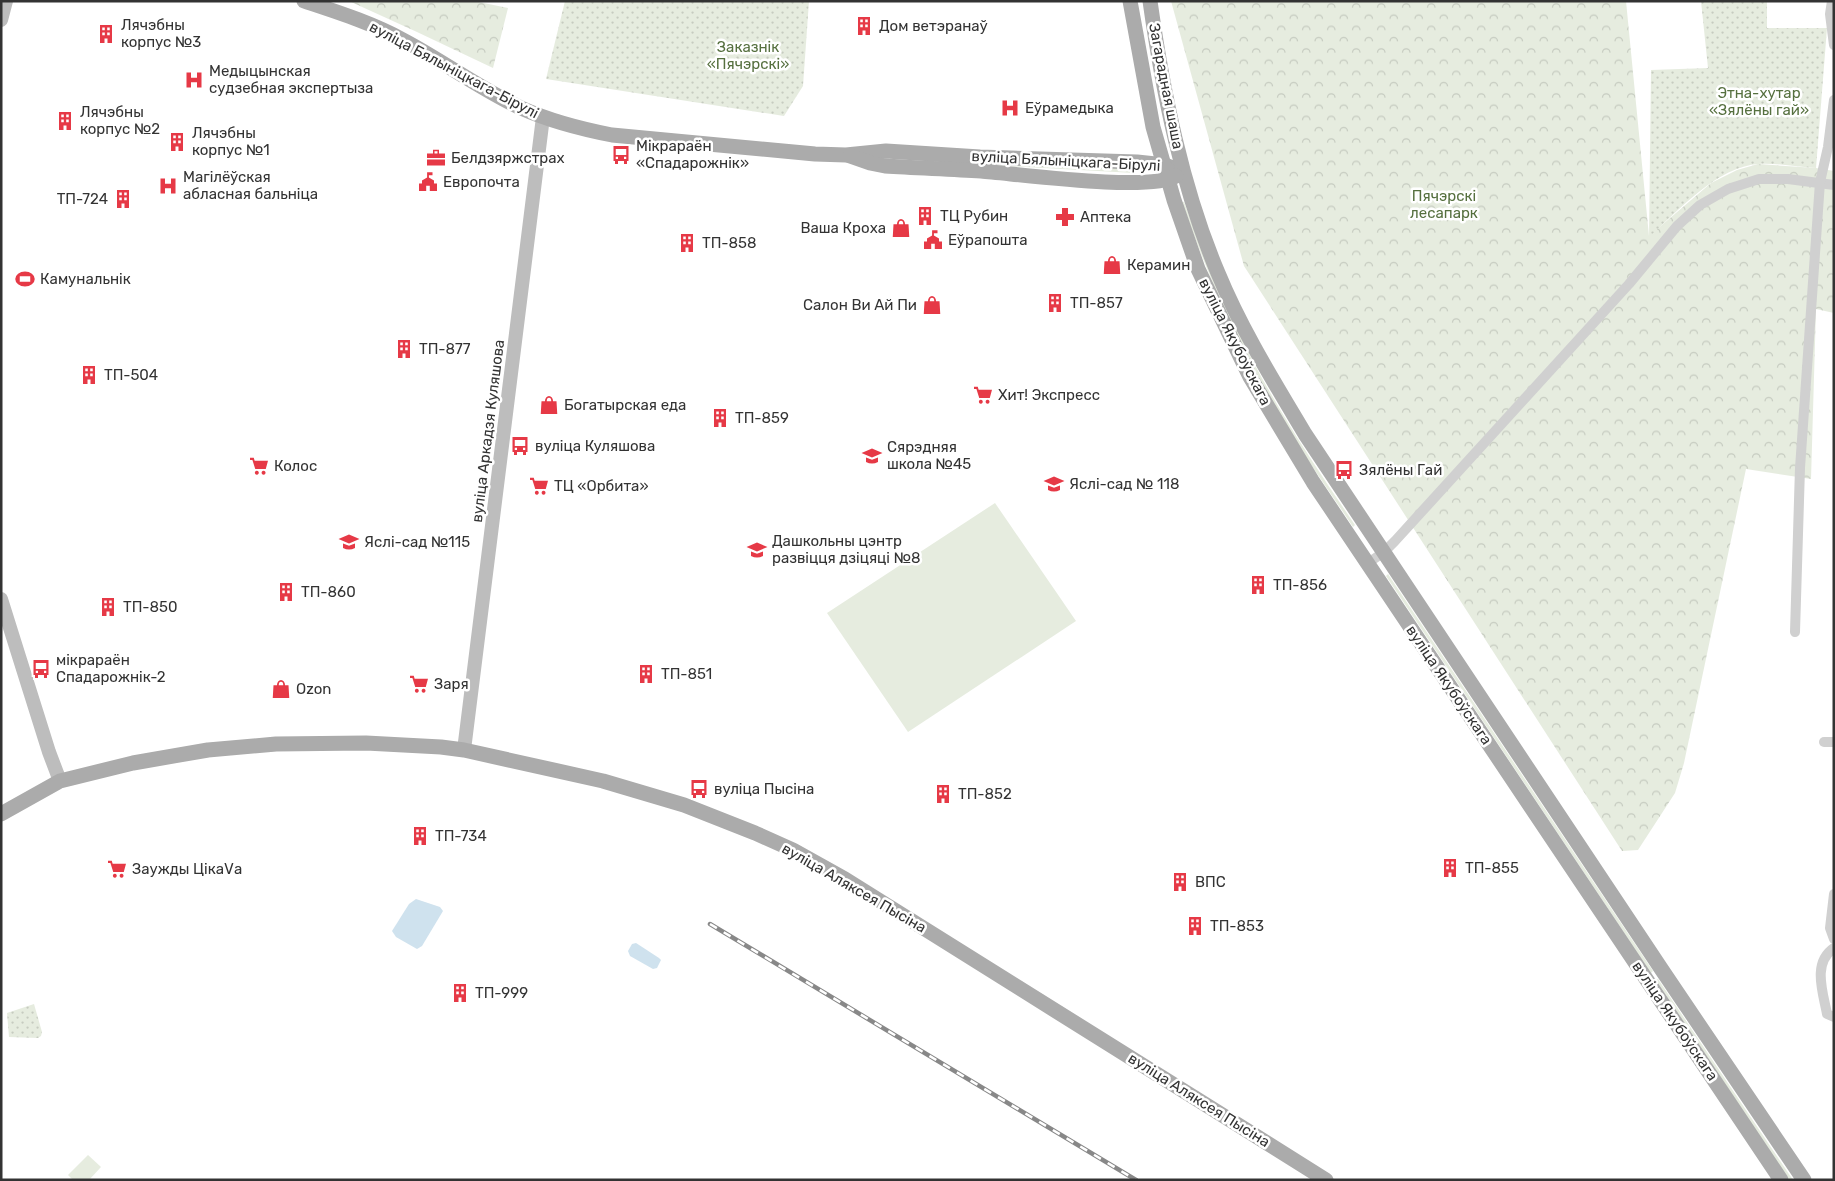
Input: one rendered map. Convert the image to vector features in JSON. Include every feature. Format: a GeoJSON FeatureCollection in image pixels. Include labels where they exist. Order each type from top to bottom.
{"type":"FeatureCollection","features":[{"type":"Feature","properties":{"kind":"main road"},"geometry":{"type":"LineString","coordinates":[[1,20],[6,1]]}},
{"type":"Feature","properties":{"kind":"main road","name":"вуліца Бялыніцкага-Бірулі"},"geometry":{"type":"LineString","coordinates":[[304,1],[377,27],[402,39],[520,108],[543,117],[612,135],[815,154],[846,155],[886,151],[1138,183],[1168,180],[1184,171]]}},
{"type":"Feature","properties":{"kind":"main road","name":"Загарадная шаша"},"geometry":{"type":"LineString","coordinates":[[1130,1],[1150,113],[1165,165]]}},
{"type":"Feature","properties":{"kind":"main road","name":"Загарадная шаша"},"geometry":{"type":"LineString","coordinates":[[1150,1],[1156,45],[1184,171]]}},
{"type":"Feature","properties":{"kind":"main road","name":"вуліца Аркадзя Куляшова"},"geometry":{"type":"LineString","coordinates":[[464,750],[543,117]]}},
{"type":"Feature","properties":{"kind":"main road","name":"вуліца Бялыніцкага-Бірулі"},"geometry":{"type":"LineString","coordinates":[[980,164],[1137,162],[1165,165],[1184,171]]}},
{"type":"Feature","properties":{"kind":"main road","name":"вуліца Якубоўскага"},"geometry":{"type":"LineString","coordinates":[[1165,165],[1168,180],[1198,269],[1250,377],[1313,482],[1781,1180]]}},
{"type":"Feature","properties":{"kind":"main road","name":"вуліца Якубоўскага"},"geometry":{"type":"LineString","coordinates":[[1184,171],[1194,208],[1218,274],[1267,370],[1305,434],[1804,1180]]}},
{"type":"Feature","properties":{"kind":"main road"},"geometry":{"type":"LineString","coordinates":[[1,599],[49,752],[60,781]]}},
{"type":"Feature","properties":{"kind":"main road","name":"вуліца Аляксея Пысіна"},"geometry":{"type":"LineString","coordinates":[[1,814],[60,781],[142,761],[208,750],[276,744],[366,743],[464,750],[603,781],[684,805],[755,832],[793,850],[899,912],[1326,1180]]}},
{"type":"Feature","properties":{"kind":"street"},"geometry":{"type":"LineString","coordinates":[[1832,1],[1830,14],[1834,45]]}},
{"type":"Feature","properties":{"kind":"street"},"geometry":{"type":"LineString","coordinates":[[1795,632],[1800,468],[1820,182],[1828,147],[1834,100]]}},
{"type":"Feature","properties":{"kind":"street"},"geometry":{"type":"LineString","coordinates":[[1368,563],[1384,552],[1512,414],[1630,284],[1677,226],[1700,205],[1728,189],[1759,179],[1820,182],[1834,185]]}},
{"type":"Feature","properties":{"kind":"street"},"geometry":{"type":"LineString","coordinates":[[1834,894],[1830,928],[1834,939]]}},
{"type":"Feature","properties":{"kind":"street"},"geometry":{"type":"LineString","coordinates":[[1834,948],[1826,953],[1820,970],[1827,1014],[1834,1017]]}},
{"type":"Feature","properties":{"kind":"green space"},"geometry":{"type":"Polygon","coordinates":[[[349,1],[474,1],[508,8],[493,68],[349,1]]]}},
{"type":"Feature","properties":{"kind":"green space","name":"Заказнік «Пячэрскі»"},"geometry":{"type":"Polygon","coordinates":[[[565,1],[809,1],[803,86],[784,116],[546,79],[565,1]]]}},
{"type":"Feature","properties":{"kind":"green space","name":"Пячэрскі лесапарк"},"geometry":{"type":"Polygon","coordinates":[[[1171,1],[1626,1],[1649,236],[1711,183],[1737,170],[1758,164],[1834,171],[1834,313],[1816,309],[1811,479],[1746,469],[1684,763],[1675,793],[1638,850],[1622,851],[1244,266],[1171,1]]]}},
{"type":"Feature","properties":{"kind":"green space","name":"Этна-хутар «Зялёны гай»"},"geometry":{"type":"Polygon","coordinates":[[[1701,1],[1767,1],[1767,28],[1827,28],[1816,168],[1759,164],[1729,173],[1714,181],[1686,203],[1649,237],[1651,70],[1708,68],[1701,1]]]}},
{"type":"Feature","properties":{"kind":"green space"},"geometry":{"type":"Polygon","coordinates":[[[988,162],[1069,167],[1134,168],[1134,173],[988,165],[988,162]]]}},
{"type":"Feature","properties":{"kind":"green space"},"geometry":{"type":"Polygon","coordinates":[[[1182,202],[1184,202],[1204,256],[1227,309],[1266,386],[1317,469],[1355,525],[1353,527],[1296,442],[1250,362],[1213,283],[1182,202]]]}},
{"type":"Feature","properties":{"kind":"green space"},"geometry":{"type":"Polygon","coordinates":[[[995,503],[1076,621],[908,732],[827,613],[995,503]]]}},
{"type":"Feature","properties":{"kind":"green space"},"geometry":{"type":"Polygon","coordinates":[[[1388,574],[1653,971],[1651,973],[1386,576],[1388,574]]]}},
{"type":"Feature","properties":{"kind":"green space"},"geometry":{"type":"Polygon","coordinates":[[[1658,979],[1793,1180],[1789,1180],[1656,980],[1658,979]]]}},
{"type":"Feature","properties":{"kind":"green space"},"geometry":{"type":"Polygon","coordinates":[[[34,1004],[42,1032],[41,1036],[38,1038],[9,1037],[7,1013],[34,1004]]]}},
{"type":"Feature","properties":{"kind":"green space"},"geometry":{"type":"Polygon","coordinates":[[[88,1155],[101,1167],[89,1180],[73,1180],[68,1175],[88,1155]]]}},
{"type":"Feature","properties":{"kind":"water"},"geometry":{"type":"Polygon","coordinates":[[[416,899],[440,907],[443,911],[422,946],[417,949],[396,937],[392,931],[409,904],[416,899]]]}},
{"type":"Feature","properties":{"kind":"water"},"geometry":{"type":"Polygon","coordinates":[[[636,943],[661,960],[657,968],[653,969],[630,956],[628,951],[632,944],[636,943]]]}},
{"type":"Feature","properties":{"kind":"railway"},"geometry":{"type":"LineString","coordinates":[[710,924],[1136,1180]]}},
{"type":"Feature","properties":{"kind":"place","name":"Дом ветэранаў"},"geometry":{"type":"Point","coordinates":[864,26]}},
{"type":"Feature","properties":{"kind":"place","name":"Лячэбны корпус №3"},"geometry":{"type":"Point","coordinates":[106,34]}},
{"type":"Feature","properties":{"kind":"place","name":"Медыцынская судзебная экспертыза"},"geometry":{"type":"Point","coordinates":[194,80]}},
{"type":"Feature","properties":{"kind":"place","name":"Еўрамедыка"},"geometry":{"type":"Point","coordinates":[1010,108]}},
{"type":"Feature","properties":{"kind":"place","name":"Лячэбны корпус №2"},"geometry":{"type":"Point","coordinates":[65,121]}},
{"type":"Feature","properties":{"kind":"place","name":"Лячэбны корпус №1"},"geometry":{"type":"Point","coordinates":[177,142]}},
{"type":"Feature","properties":{"kind":"place","name":"Мікрараён «Спадарожнік»"},"geometry":{"type":"Point","coordinates":[621,155]}},
{"type":"Feature","properties":{"kind":"place","name":"Белдзяржстрах"},"geometry":{"type":"Point","coordinates":[436,158]}},
{"type":"Feature","properties":{"kind":"place","name":"Европочта"},"geometry":{"type":"Point","coordinates":[428,182]}},
{"type":"Feature","properties":{"kind":"place","name":"Магілёўская абласная бальніца"},"geometry":{"type":"Point","coordinates":[168,186]}},
{"type":"Feature","properties":{"kind":"place","name":"ТП-724"},"geometry":{"type":"Point","coordinates":[123,199]}},
{"type":"Feature","properties":{"kind":"place","name":"ТЦ Рубин"},"geometry":{"type":"Point","coordinates":[925,216]}},
{"type":"Feature","properties":{"kind":"place","name":"Аптека"},"geometry":{"type":"Point","coordinates":[1065,217]}},
{"type":"Feature","properties":{"kind":"place","name":"Ваша Кроха"},"geometry":{"type":"Point","coordinates":[901,228]}},
{"type":"Feature","properties":{"kind":"place","name":"Еўрапошта"},"geometry":{"type":"Point","coordinates":[933,240]}},
{"type":"Feature","properties":{"kind":"place","name":"ТП-858"},"geometry":{"type":"Point","coordinates":[687,243]}},
{"type":"Feature","properties":{"kind":"place","name":"Керамин"},"geometry":{"type":"Point","coordinates":[1112,265]}},
{"type":"Feature","properties":{"kind":"place","name":"Камунальнік"},"geometry":{"type":"Point","coordinates":[25,279]}},
{"type":"Feature","properties":{"kind":"place","name":"ТП-857"},"geometry":{"type":"Point","coordinates":[1055,303]}},
{"type":"Feature","properties":{"kind":"place","name":"Салон Ви Ай Пи"},"geometry":{"type":"Point","coordinates":[932,305]}},
{"type":"Feature","properties":{"kind":"place","name":"ТП-877"},"geometry":{"type":"Point","coordinates":[404,349]}},
{"type":"Feature","properties":{"kind":"place","name":"ТП-504"},"geometry":{"type":"Point","coordinates":[89,375]}},
{"type":"Feature","properties":{"kind":"place","name":"Хит! Экспресс"},"geometry":{"type":"Point","coordinates":[983,395]}},
{"type":"Feature","properties":{"kind":"place","name":"Богатырская еда"},"geometry":{"type":"Point","coordinates":[549,405]}},
{"type":"Feature","properties":{"kind":"place","name":"ТП-859"},"geometry":{"type":"Point","coordinates":[720,418]}},
{"type":"Feature","properties":{"kind":"place","name":"вуліца Куляшова"},"geometry":{"type":"Point","coordinates":[520,446]}},
{"type":"Feature","properties":{"kind":"place","name":"Сярэдняя школа №45"},"geometry":{"type":"Point","coordinates":[872,456]}},
{"type":"Feature","properties":{"kind":"place","name":"Колос"},"geometry":{"type":"Point","coordinates":[259,466]}},
{"type":"Feature","properties":{"kind":"place","name":"Зялёны Гай"},"geometry":{"type":"Point","coordinates":[1344,470]}},
{"type":"Feature","properties":{"kind":"place","name":"Яслі-сад № 118"},"geometry":{"type":"Point","coordinates":[1054,484]}},
{"type":"Feature","properties":{"kind":"place","name":"ТЦ «Орбита»"},"geometry":{"type":"Point","coordinates":[539,486]}},
{"type":"Feature","properties":{"kind":"place","name":"Яслі-сад №115"},"geometry":{"type":"Point","coordinates":[349,542]}},
{"type":"Feature","properties":{"kind":"place","name":"Дашкольны цэнтр развіцця дзіцяці №8"},"geometry":{"type":"Point","coordinates":[757,550]}},
{"type":"Feature","properties":{"kind":"place","name":"ТП-856"},"geometry":{"type":"Point","coordinates":[1258,585]}},
{"type":"Feature","properties":{"kind":"place","name":"ТП-860"},"geometry":{"type":"Point","coordinates":[286,592]}},
{"type":"Feature","properties":{"kind":"place","name":"ТП-850"},"geometry":{"type":"Point","coordinates":[108,607]}},
{"type":"Feature","properties":{"kind":"place","name":"мікрараён Спадарожнік-2"},"geometry":{"type":"Point","coordinates":[41,669]}},
{"type":"Feature","properties":{"kind":"place","name":"ТП-851"},"geometry":{"type":"Point","coordinates":[646,674]}},
{"type":"Feature","properties":{"kind":"place","name":"Заря"},"geometry":{"type":"Point","coordinates":[419,684]}},
{"type":"Feature","properties":{"kind":"place","name":"Ozon"},"geometry":{"type":"Point","coordinates":[281,689]}},
{"type":"Feature","properties":{"kind":"place","name":"вуліца Пысіна"},"geometry":{"type":"Point","coordinates":[699,789]}},
{"type":"Feature","properties":{"kind":"place","name":"ТП-852"},"geometry":{"type":"Point","coordinates":[943,794]}},
{"type":"Feature","properties":{"kind":"place","name":"ТП-734"},"geometry":{"type":"Point","coordinates":[420,836]}},
{"type":"Feature","properties":{"kind":"place","name":"ТП-855"},"geometry":{"type":"Point","coordinates":[1450,868]}},
{"type":"Feature","properties":{"kind":"place","name":"Заужды ЦікаVа"},"geometry":{"type":"Point","coordinates":[117,869]}},
{"type":"Feature","properties":{"kind":"place","name":"ВПС"},"geometry":{"type":"Point","coordinates":[1180,882]}},
{"type":"Feature","properties":{"kind":"place","name":"ТП-853"},"geometry":{"type":"Point","coordinates":[1195,926]}},
{"type":"Feature","properties":{"kind":"place","name":"ТП-999"},"geometry":{"type":"Point","coordinates":[460,993]}}]}
